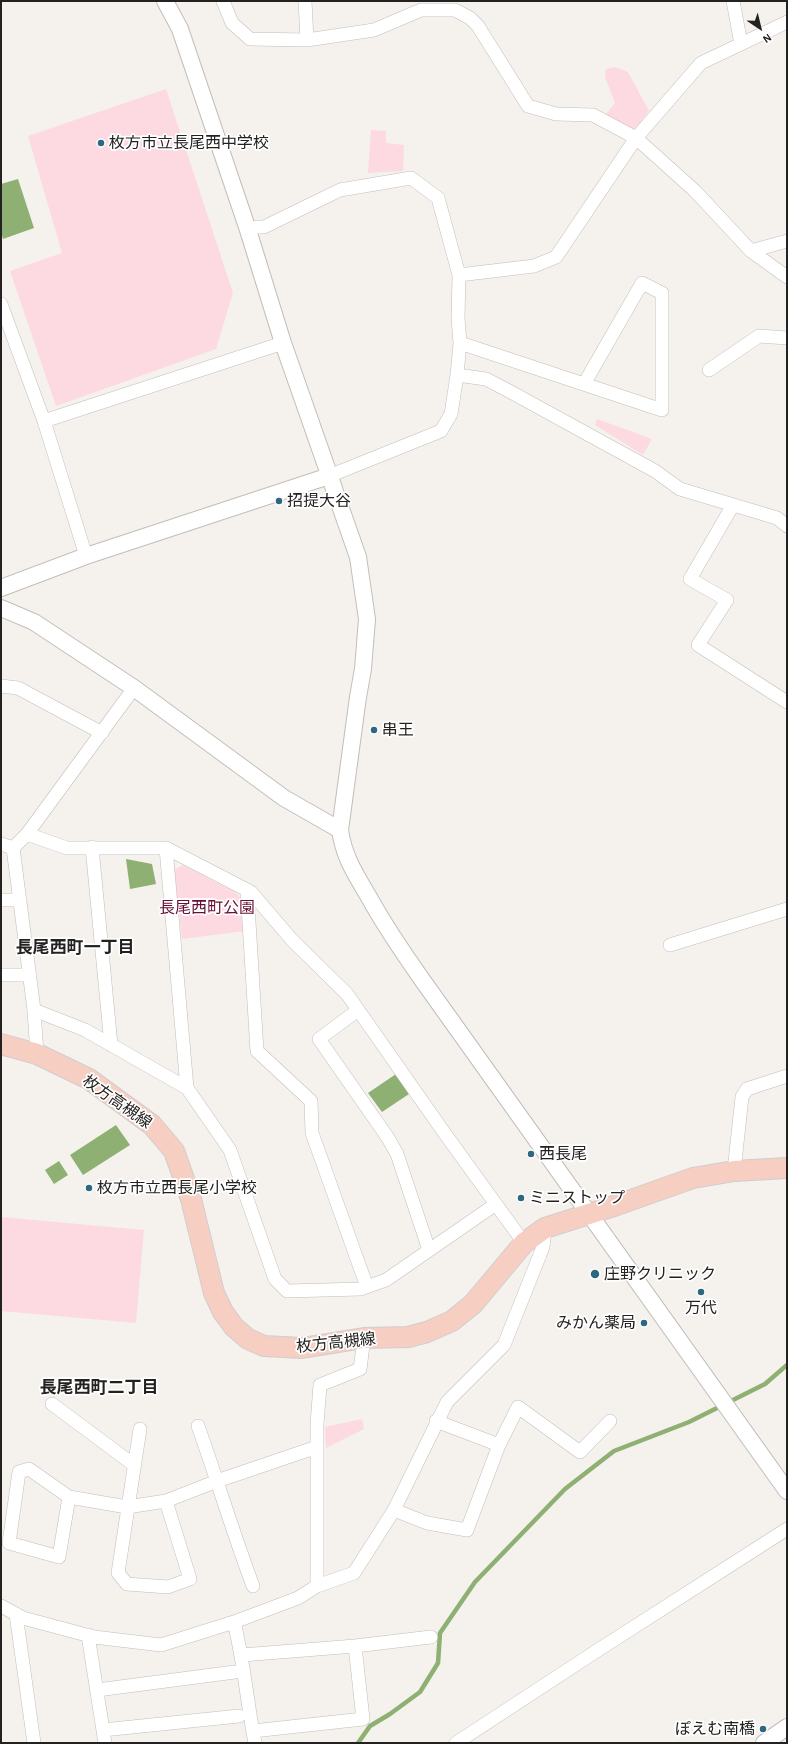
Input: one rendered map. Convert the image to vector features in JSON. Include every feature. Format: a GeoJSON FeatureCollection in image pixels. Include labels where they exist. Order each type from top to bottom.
{"type":"FeatureCollection","features":[{"type":"Feature","properties":{"kind":"main road","name":"枚方高槻線"},"geometry":{"type":"LineString","coordinates":[[1,1044],[37,1054],[89,1080],[152,1125],[174,1151],[191,1199],[214,1293],[223,1312],[234,1327],[243,1335],[248,1339],[264,1346],[302,1348],[364,1338],[408,1337],[427,1332],[452,1321],[472,1304],[524,1242],[545,1228],[588,1213],[617,1205],[693,1178],[734,1171],[787,1168]]}},
{"type":"Feature","properties":{"kind":"street"},"geometry":{"type":"LineString","coordinates":[[165,1],[180,30],[248,230],[282,343],[358,557],[368,619],[363,669],[340,830],[342,847],[350,866],[385,927],[787,1491]]}},
{"type":"Feature","properties":{"kind":"street"},"geometry":{"type":"LineString","coordinates":[[223,1],[232,23],[250,39],[308,40],[374,30],[421,10],[454,10],[470,18],[478,26],[528,106],[556,114],[593,115],[636,138],[695,191],[751,251],[787,277]]}},
{"type":"Feature","properties":{"kind":"street"},"geometry":{"type":"LineString","coordinates":[[305,1],[308,40]]}},
{"type":"Feature","properties":{"kind":"street"},"geometry":{"type":"LineString","coordinates":[[733,1],[742,44]]}},
{"type":"Feature","properties":{"kind":"street"},"geometry":{"type":"LineString","coordinates":[[460,275],[534,266],[556,257],[636,138],[701,63],[787,22]]}},
{"type":"Feature","properties":{"kind":"street"},"geometry":{"type":"LineString","coordinates":[[1,588],[86,556],[328,476],[441,431],[451,414],[457,375],[460,343],[458,318],[460,275],[438,198],[411,178],[340,190],[264,227],[257,227],[248,230]]}},
{"type":"Feature","properties":{"kind":"street"},"geometry":{"type":"LineString","coordinates":[[751,251],[787,241]]}},
{"type":"Feature","properties":{"kind":"street"},"geometry":{"type":"LineString","coordinates":[[460,343],[662,410],[662,293],[642,283],[584,384]]}},
{"type":"Feature","properties":{"kind":"street"},"geometry":{"type":"LineString","coordinates":[[1,304],[44,421],[86,556]]}},
{"type":"Feature","properties":{"kind":"street"},"geometry":{"type":"LineString","coordinates":[[708,370],[759,336],[787,338]]}},
{"type":"Feature","properties":{"kind":"street"},"geometry":{"type":"LineString","coordinates":[[44,421],[282,343]]}},
{"type":"Feature","properties":{"kind":"street"},"geometry":{"type":"LineString","coordinates":[[457,375],[486,379],[655,471],[680,489],[777,518],[787,526]]}},
{"type":"Feature","properties":{"kind":"street"},"geometry":{"type":"LineString","coordinates":[[732,504],[690,579],[727,600],[698,645],[787,702]]}},
{"type":"Feature","properties":{"kind":"street"},"geometry":{"type":"LineString","coordinates":[[1,608],[34,622],[134,688],[284,798],[340,830]]}},
{"type":"Feature","properties":{"kind":"street"},"geometry":{"type":"LineString","coordinates":[[1,686],[18,688],[102,733]]}},
{"type":"Feature","properties":{"kind":"street"},"geometry":{"type":"LineString","coordinates":[[37,1054],[34,1010],[20,900],[7,846],[27,834],[134,688]]}},
{"type":"Feature","properties":{"kind":"street"},"geometry":{"type":"LineString","coordinates":[[27,834],[67,848],[166,848],[251,892],[292,940],[347,994],[524,1242]]}},
{"type":"Feature","properties":{"kind":"street"},"geometry":{"type":"LineString","coordinates":[[92,847],[111,1045]]}},
{"type":"Feature","properties":{"kind":"street"},"geometry":{"type":"LineString","coordinates":[[166,848],[186,1088]]}},
{"type":"Feature","properties":{"kind":"street"},"geometry":{"type":"LineString","coordinates":[[247,890],[257,1051],[311,1101],[312,1133],[367,1287]]}},
{"type":"Feature","properties":{"kind":"street"},"geometry":{"type":"LineString","coordinates":[[1,900],[20,900]]}},
{"type":"Feature","properties":{"kind":"street"},"geometry":{"type":"LineString","coordinates":[[670,945],[787,909]]}},
{"type":"Feature","properties":{"kind":"street"},"geometry":{"type":"LineString","coordinates":[[1,975],[30,975]]}},
{"type":"Feature","properties":{"kind":"street"},"geometry":{"type":"LineString","coordinates":[[34,1010],[85,1030],[186,1088],[230,1150],[275,1279],[287,1292],[361,1289],[386,1280],[496,1204]]}},
{"type":"Feature","properties":{"kind":"street"},"geometry":{"type":"LineString","coordinates":[[358,1010],[319,1039],[388,1138],[397,1154],[429,1250]]}},
{"type":"Feature","properties":{"kind":"street"},"geometry":{"type":"LineString","coordinates":[[734,1171],[742,1097],[747,1089],[787,1076]]}},
{"type":"Feature","properties":{"kind":"street"},"geometry":{"type":"LineString","coordinates":[[1,1606],[23,1618],[88,1636],[161,1645],[234,1622],[298,1598],[317,1586],[354,1573],[394,1510],[436,1420],[447,1402],[504,1345],[543,1247],[545,1228]]}},
{"type":"Feature","properties":{"kind":"street"},"geometry":{"type":"LineString","coordinates":[[317,1586],[317,1447],[320,1385],[360,1369],[364,1338]]}},
{"type":"Feature","properties":{"kind":"street"},"geometry":{"type":"LineString","coordinates":[[52,1404],[134,1465]]}},
{"type":"Feature","properties":{"kind":"street"},"geometry":{"type":"LineString","coordinates":[[394,1510],[427,1523],[467,1530],[499,1445],[518,1407],[580,1452],[610,1421]]}},
{"type":"Feature","properties":{"kind":"street"},"geometry":{"type":"LineString","coordinates":[[436,1420],[499,1445]]}},
{"type":"Feature","properties":{"kind":"street"},"geometry":{"type":"LineString","coordinates":[[198,1426],[218,1481],[235,1540],[253,1586]]}},
{"type":"Feature","properties":{"kind":"street"},"geometry":{"type":"LineString","coordinates":[[140,1429],[118,1573],[127,1584],[168,1587],[190,1579],[166,1501]]}},
{"type":"Feature","properties":{"kind":"street"},"geometry":{"type":"LineString","coordinates":[[69,1497],[58,1557],[9,1543],[19,1472],[30,1469],[69,1497],[127,1507],[166,1501],[218,1481],[317,1447]]}},
{"type":"Feature","properties":{"kind":"street"},"geometry":{"type":"LineString","coordinates":[[456,1743],[588,1656],[787,1529]]}},
{"type":"Feature","properties":{"kind":"street"},"geometry":{"type":"LineString","coordinates":[[16,1614],[34,1743]]}},
{"type":"Feature","properties":{"kind":"street"},"geometry":{"type":"LineString","coordinates":[[234,1622],[242,1655],[254,1737],[363,1719],[355,1646]]}},
{"type":"Feature","properties":{"kind":"street"},"geometry":{"type":"LineString","coordinates":[[88,1636],[104,1737],[239,1716]]}},
{"type":"Feature","properties":{"kind":"street"},"geometry":{"type":"LineString","coordinates":[[242,1655],[355,1646],[431,1637]]}},
{"type":"Feature","properties":{"kind":"street"},"geometry":{"type":"LineString","coordinates":[[96,1690],[235,1672]]}},
{"type":"Feature","properties":{"kind":"street"},"geometry":{"type":"LineString","coordinates":[[764,1743],[787,1727]]}},
{"type":"Feature","properties":{"kind":"green space"},"geometry":{"type":"Polygon","coordinates":[[[615,67],[628,72],[649,111],[634,131],[606,114],[615,103],[605,77],[606,69],[615,67]]]}},
{"type":"Feature","properties":{"kind":"green space"},"geometry":{"type":"Polygon","coordinates":[[[166,89],[233,293],[216,349],[56,406],[10,271],[62,253],[28,136],[166,89]]]}},
{"type":"Feature","properties":{"kind":"green space"},"geometry":{"type":"Polygon","coordinates":[[[371,130],[386,131],[386,143],[404,145],[403,171],[368,173],[371,130]]]}},
{"type":"Feature","properties":{"kind":"green space"},"geometry":{"type":"Polygon","coordinates":[[[597,419],[652,439],[643,455],[595,425],[597,419]]]}},
{"type":"Feature","properties":{"kind":"green space","name":"長尾西町公園"},"geometry":{"type":"Polygon","coordinates":[[[183,865],[235,892],[241,898],[245,931],[182,939],[174,870],[183,865]]]}},
{"type":"Feature","properties":{"kind":"green space"},"geometry":{"type":"Polygon","coordinates":[[[1,1217],[144,1230],[136,1323],[1,1311],[1,1217]]]}},
{"type":"Feature","properties":{"kind":"green space"},"geometry":{"type":"Polygon","coordinates":[[[362,1419],[364,1429],[326,1448],[325,1427],[362,1419]]]}},
{"type":"Feature","properties":{"kind":"shaded area"},"geometry":{"type":"Polygon","coordinates":[[[18,179],[34,228],[3,239],[1,232],[1,184],[18,179]]]}},
{"type":"Feature","properties":{"kind":"shaded area"},"geometry":{"type":"Polygon","coordinates":[[[126,859],[152,864],[156,884],[130,889],[126,859]]]}},
{"type":"Feature","properties":{"kind":"shaded area"},"geometry":{"type":"Polygon","coordinates":[[[396,1074],[409,1094],[382,1112],[368,1093],[396,1074]]]}},
{"type":"Feature","properties":{"kind":"shaded area"},"geometry":{"type":"Polygon","coordinates":[[[116,1125],[130,1145],[83,1175],[70,1155],[116,1125]]]}},
{"type":"Feature","properties":{"kind":"shaded area"},"geometry":{"type":"Polygon","coordinates":[[[59,1161],[68,1175],[54,1184],[45,1170],[59,1161]]]}},
{"type":"Feature","properties":{"kind":"waterway"},"geometry":{"type":"LineString","coordinates":[[358,1743],[370,1726],[390,1714],[420,1692],[438,1663],[440,1633],[475,1582],[565,1489],[614,1451],[689,1422],[765,1384],[787,1365]]}},
{"type":"Feature","properties":{"kind":"place","name":"枚方市立長尾西中学校"},"geometry":{"type":"Point","coordinates":[101,143]}},
{"type":"Feature","properties":{"kind":"place","name":"招提大谷"},"geometry":{"type":"Point","coordinates":[279,501]}},
{"type":"Feature","properties":{"kind":"place","name":"串王"},"geometry":{"type":"Point","coordinates":[374,730]}},
{"type":"Feature","properties":{"kind":"place","name":"西長尾"},"geometry":{"type":"Point","coordinates":[531,1154]}},
{"type":"Feature","properties":{"kind":"place","name":"枚方市立西長尾小学校"},"geometry":{"type":"Point","coordinates":[89,1188]}},
{"type":"Feature","properties":{"kind":"place","name":"ミニストップ"},"geometry":{"type":"Point","coordinates":[521,1198]}},
{"type":"Feature","properties":{"kind":"place","name":"庄野クリニック"},"geometry":{"type":"Point","coordinates":[595,1274]}},
{"type":"Feature","properties":{"kind":"place","name":"万代"},"geometry":{"type":"Point","coordinates":[701,1292]}},
{"type":"Feature","properties":{"kind":"place","name":"みかん薬局"},"geometry":{"type":"Point","coordinates":[644,1323]}},
{"type":"Feature","properties":{"kind":"place","name":"ぽえむ南橋"},"geometry":{"type":"Point","coordinates":[763,1729]}},
{"type":"Feature","properties":{"kind":"district","name":"長尾西町一丁目"},"geometry":{"type":"Point","coordinates":[75,948]}},
{"type":"Feature","properties":{"kind":"district","name":"長尾西町二丁目"},"geometry":{"type":"Point","coordinates":[99,1388]}}]}
